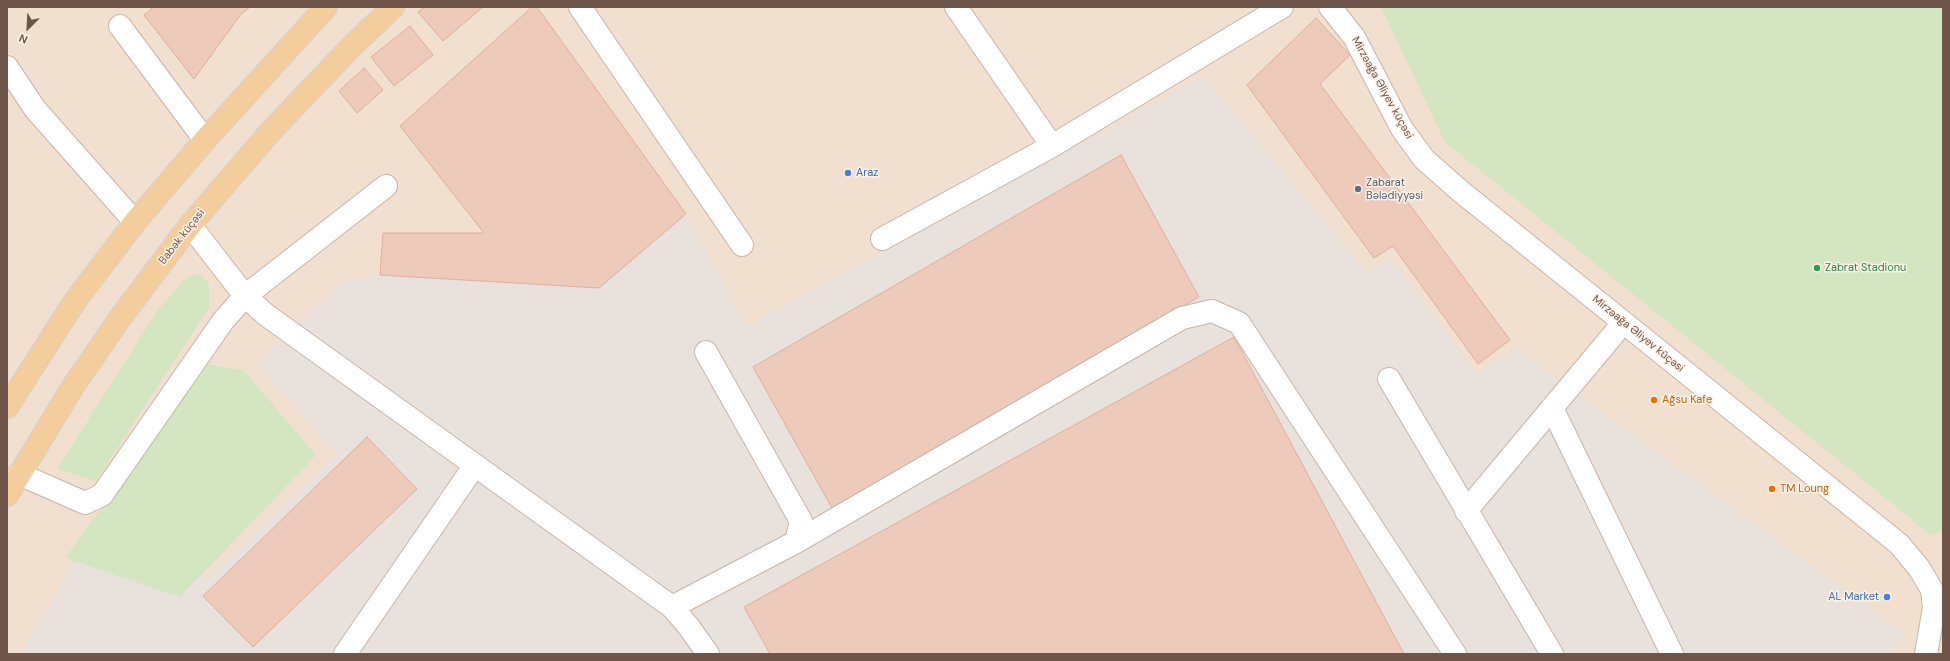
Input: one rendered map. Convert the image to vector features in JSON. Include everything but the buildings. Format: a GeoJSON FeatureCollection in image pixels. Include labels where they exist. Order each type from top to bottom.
{"type":"FeatureCollection","features":[{"type":"Feature","properties":{"kind":"main road"},"geometry":{"type":"LineString","coordinates":[[7,407],[75,301],[135,222],[204,140],[326,7]]}},
{"type":"Feature","properties":{"kind":"main road","name":"Babək küçəsi"},"geometry":{"type":"LineString","coordinates":[[7,495],[72,388],[113,327],[190,225],[271,131],[351,47],[392,7]]}},
{"type":"Feature","properties":{"kind":"street"},"geometry":{"type":"LineString","coordinates":[[580,7],[742,245]]}},
{"type":"Feature","properties":{"kind":"street"},"geometry":{"type":"LineString","coordinates":[[956,7],[1052,146]]}},
{"type":"Feature","properties":{"kind":"street"},"geometry":{"type":"LineString","coordinates":[[882,240],[1052,146],[1282,7]]}},
{"type":"Feature","properties":{"kind":"street","name":"Mirzəağa Əliyev küçəsi"},"geometry":{"type":"LineString","coordinates":[[1330,7],[1354,37],[1402,129],[1424,159],[1459,190],[1899,544],[1937,590],[1934,608],[1933,647]]}},
{"type":"Feature","properties":{"kind":"street"},"geometry":{"type":"LineString","coordinates":[[120,26],[204,140]]}},
{"type":"Feature","properties":{"kind":"street"},"geometry":{"type":"LineString","coordinates":[[7,67],[35,109],[135,222]]}},
{"type":"Feature","properties":{"kind":"street"},"geometry":{"type":"LineString","coordinates":[[19,474],[85,503],[102,495],[223,321],[245,296],[386,186]]}},
{"type":"Feature","properties":{"kind":"street"},"geometry":{"type":"LineString","coordinates":[[190,225],[245,296],[265,314],[672,607],[689,627],[708,654]]}},
{"type":"Feature","properties":{"kind":"street"},"geometry":{"type":"LineString","coordinates":[[672,607],[796,542],[1182,318],[1212,311],[1239,323],[1455,654]]}},
{"type":"Feature","properties":{"kind":"street"},"geometry":{"type":"LineString","coordinates":[[1466,511],[1624,323]]}},
{"type":"Feature","properties":{"kind":"street"},"geometry":{"type":"LineString","coordinates":[[706,352],[801,521],[796,542]]}},
{"type":"Feature","properties":{"kind":"street"},"geometry":{"type":"LineString","coordinates":[[1389,380],[1552,654]]}},
{"type":"Feature","properties":{"kind":"street"},"geometry":{"type":"LineString","coordinates":[[1552,408],[1672,654]]}},
{"type":"Feature","properties":{"kind":"street"},"geometry":{"type":"LineString","coordinates":[[345,654],[476,465]]}},
{"type":"Feature","properties":{"kind":"shaded area"},"geometry":{"type":"Polygon","coordinates":[[[7,7],[1943,7],[1943,654],[7,654],[7,7]]]}},
{"type":"Feature","properties":{"kind":"shaded area"},"geometry":{"type":"Polygon","coordinates":[[[1204,77],[1368,274],[1391,258],[1477,373],[1515,348],[1904,634],[1891,654],[21,654],[89,538],[209,578],[336,454],[258,364],[289,331],[343,282],[380,275],[599,288],[686,214],[747,326],[1204,77]]]}},
{"type":"Feature","properties":{"kind":"green space","name":"Zabrat Stadionu"},"geometry":{"type":"Polygon","coordinates":[[[1381,7],[1943,7],[1943,530],[1931,535],[1445,142],[1381,7]]]}},
{"type":"Feature","properties":{"kind":"green space"},"geometry":{"type":"Polygon","coordinates":[[[201,274],[209,284],[209,307],[96,481],[57,469],[158,310],[187,277],[201,274]]]}},
{"type":"Feature","properties":{"kind":"green space"},"geometry":{"type":"Polygon","coordinates":[[[207,364],[243,370],[316,455],[180,597],[65,558],[207,364]]]}},
{"type":"Feature","properties":{"kind":"place","name":"Araz"},"geometry":{"type":"Point","coordinates":[848,173]}},
{"type":"Feature","properties":{"kind":"place","name":"Zabarat Bələdiyyəsi"},"geometry":{"type":"Point","coordinates":[1358,189]}},
{"type":"Feature","properties":{"kind":"place","name":"Zabrat Stadionu"},"geometry":{"type":"Point","coordinates":[1817,268]}},
{"type":"Feature","properties":{"kind":"place","name":"Ağsu Kafe"},"geometry":{"type":"Point","coordinates":[1654,400]}},
{"type":"Feature","properties":{"kind":"place","name":"TM Loung"},"geometry":{"type":"Point","coordinates":[1772,489]}},
{"type":"Feature","properties":{"kind":"place","name":"AL Market"},"geometry":{"type":"Point","coordinates":[1887,597]}}]}
